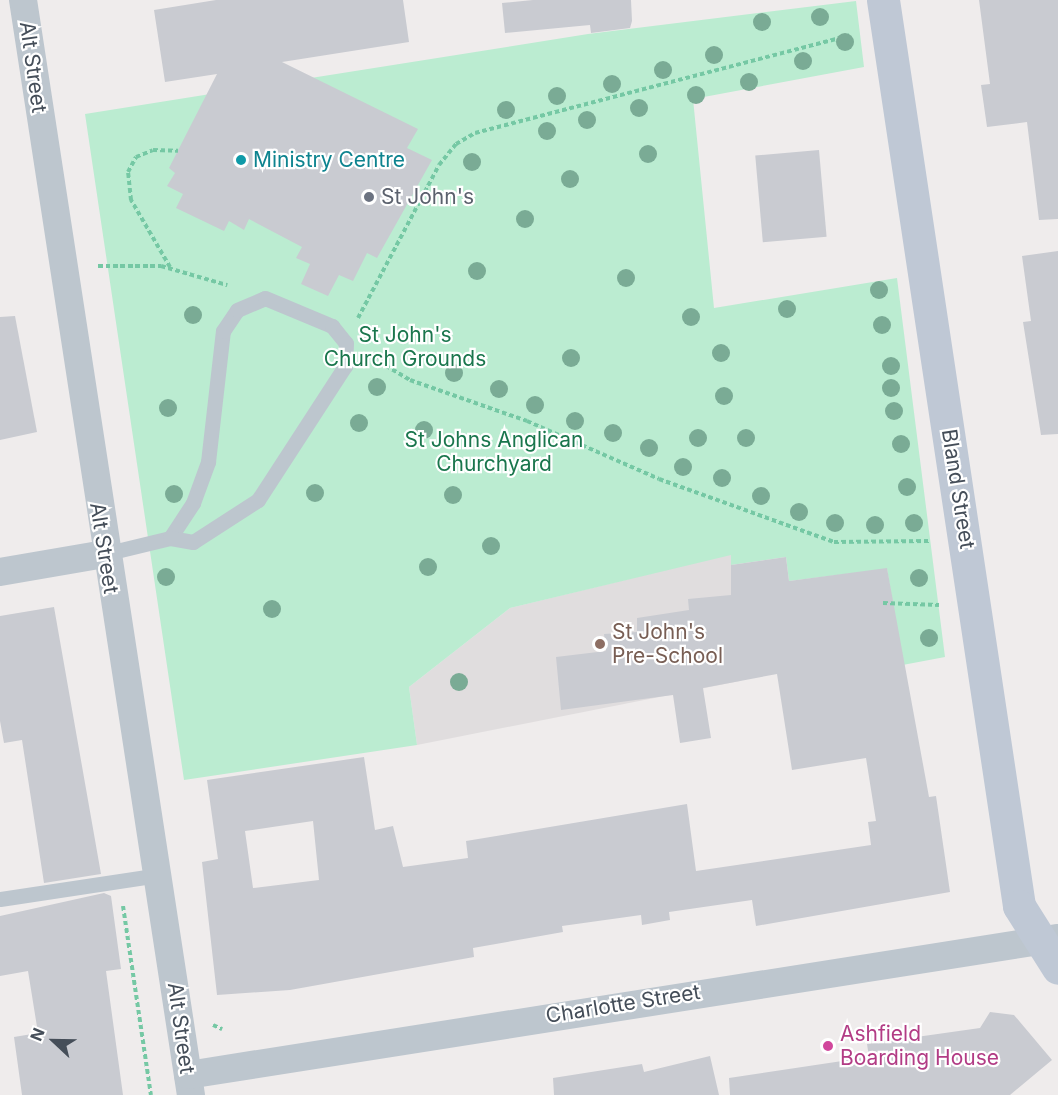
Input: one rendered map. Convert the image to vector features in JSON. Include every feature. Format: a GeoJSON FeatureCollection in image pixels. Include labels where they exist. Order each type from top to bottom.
{"type":"FeatureCollection","features":[{"type":"Feature","properties":{"kind":"street","name":"Alt Street"},"geometry":{"type":"LineString","coordinates":[[23,0],[104,554],[158,876],[189,1085]]}},
{"type":"Feature","properties":{"kind":"street","name":"Bland Street"},"geometry":{"type":"LineString","coordinates":[[883,0],[966,540],[1019,906],[1049,939],[1058,968]]}},
{"type":"Feature","properties":{"kind":"street"},"geometry":{"type":"LineString","coordinates":[[0,572],[104,554]]}},
{"type":"Feature","properties":{"kind":"street","name":"Charlotte Street"},"geometry":{"type":"LineString","coordinates":[[189,1085],[1049,939]]}},
{"type":"Feature","properties":{"kind":"lane"},"geometry":{"type":"LineString","coordinates":[[104,554],[170,538],[193,542],[258,500],[329,395],[345,366],[346,343],[332,326],[265,298],[237,310],[223,332],[208,462],[193,503],[170,538]]}},
{"type":"Feature","properties":{"kind":"lane"},"geometry":{"type":"LineString","coordinates":[[0,899],[158,876]]}},
{"type":"Feature","properties":{"kind":"path"},"geometry":{"type":"LineString","coordinates":[[850,35],[475,133],[456,144],[398,238],[346,343],[410,380],[834,542],[966,540]]}},
{"type":"Feature","properties":{"kind":"path"},"geometry":{"type":"LineString","coordinates":[[170,267],[131,200],[128,172],[136,157],[153,150],[178,152]]}},
{"type":"Feature","properties":{"kind":"path"},"geometry":{"type":"LineString","coordinates":[[98,266],[170,267],[230,286],[237,310]]}},
{"type":"Feature","properties":{"kind":"path"},"geometry":{"type":"LineString","coordinates":[[883,603],[975,603]]}},
{"type":"Feature","properties":{"kind":"shaded area","name":"St John's Pre-School"},"geometry":{"type":"Polygon","coordinates":[[[731,554],[740,681],[417,745],[409,687],[510,608],[731,554]]]}},
{"type":"Feature","properties":{"kind":"green space","name":"St John's Church Grounds"},"geometry":{"type":"Polygon","coordinates":[[[856,1],[864,67],[693,99],[714,308],[897,278],[945,657],[892,667],[894,611],[887,569],[789,581],[786,557],[731,565],[731,555],[510,608],[409,687],[417,745],[184,780],[85,114],[588,34],[856,1]]]}},
{"type":"Feature","properties":{"kind":"building"},"geometry":{"type":"Polygon","coordinates":[[[216,0],[403,0],[409,42],[282,62],[418,129],[407,148],[432,160],[377,258],[367,253],[353,281],[339,275],[328,296],[301,284],[310,264],[296,258],[302,247],[249,219],[244,230],[229,221],[224,231],[176,208],[183,194],[167,186],[175,173],[169,168],[217,74],[165,82],[154,10],[216,0]]]}},
{"type":"Feature","properties":{"kind":"building"},"geometry":{"type":"Polygon","coordinates":[[[533,0],[631,0],[632,21],[630,28],[591,33],[590,25],[505,33],[502,3],[533,0]]]}},
{"type":"Feature","properties":{"kind":"building"},"geometry":{"type":"Polygon","coordinates":[[[979,0],[1058,0],[1058,219],[1039,220],[1027,122],[987,127],[981,85],[990,84],[979,0]]]}},
{"type":"Feature","properties":{"kind":"building"},"geometry":{"type":"Polygon","coordinates":[[[819,150],[827,237],[763,242],[755,156],[819,150]]]}},
{"type":"Feature","properties":{"kind":"building"},"geometry":{"type":"Polygon","coordinates":[[[1058,251],[1058,434],[1041,435],[1023,322],[1031,321],[1022,256],[1058,251]]]}},
{"type":"Feature","properties":{"kind":"building"},"geometry":{"type":"Polygon","coordinates":[[[15,316],[37,432],[0,440],[0,317],[15,316]]]}},
{"type":"Feature","properties":{"kind":"building"},"geometry":{"type":"Polygon","coordinates":[[[786,557],[789,581],[887,568],[929,797],[936,796],[950,892],[756,926],[752,900],[669,912],[670,920],[642,925],[641,915],[562,926],[563,932],[473,948],[474,957],[290,990],[217,995],[202,862],[218,859],[207,780],[364,757],[375,830],[393,826],[403,867],[468,858],[466,841],[687,804],[696,871],[871,845],[868,822],[876,821],[866,758],[792,770],[777,674],[703,688],[711,738],[680,743],[673,695],[561,710],[556,657],[606,651],[604,634],[637,632],[637,618],[689,610],[688,599],[731,595],[731,565],[786,557]],[[313,821],[245,831],[253,888],[319,880],[313,821]]]}},
{"type":"Feature","properties":{"kind":"building"},"geometry":{"type":"Polygon","coordinates":[[[54,607],[101,874],[44,883],[22,740],[4,743],[0,721],[0,616],[54,607]]]}},
{"type":"Feature","properties":{"kind":"building"},"geometry":{"type":"Polygon","coordinates":[[[104,893],[111,896],[121,969],[106,971],[123,1095],[22,1095],[14,1037],[38,1033],[28,971],[0,976],[0,916],[104,893]]]}},
{"type":"Feature","properties":{"kind":"building"},"geometry":{"type":"Polygon","coordinates":[[[990,1012],[1014,1015],[1052,1060],[1010,1095],[730,1095],[729,1078],[869,1057],[867,1044],[980,1028],[990,1012]]]}},
{"type":"Feature","properties":{"kind":"building"},"geometry":{"type":"Polygon","coordinates":[[[710,1056],[719,1095],[554,1095],[553,1078],[642,1064],[644,1072],[710,1056]]]}},
{"type":"Feature","properties":{"kind":"place","name":"Ministry Centre"},"geometry":{"type":"Point","coordinates":[241,160]}},
{"type":"Feature","properties":{"kind":"place","name":"St John's"},"geometry":{"type":"Point","coordinates":[369,197]}},
{"type":"Feature","properties":{"kind":"place","name":"St John's Pre-School"},"geometry":{"type":"Point","coordinates":[600,644]}},
{"type":"Feature","properties":{"kind":"place","name":"Ashfield Boarding House"},"geometry":{"type":"Point","coordinates":[828,1046]}},
{"type":"Feature","properties":{"kind":"park label","name":"St Johns Anglican Churchyard"},"geometry":{"type":"Point","coordinates":[494,452]}}]}
